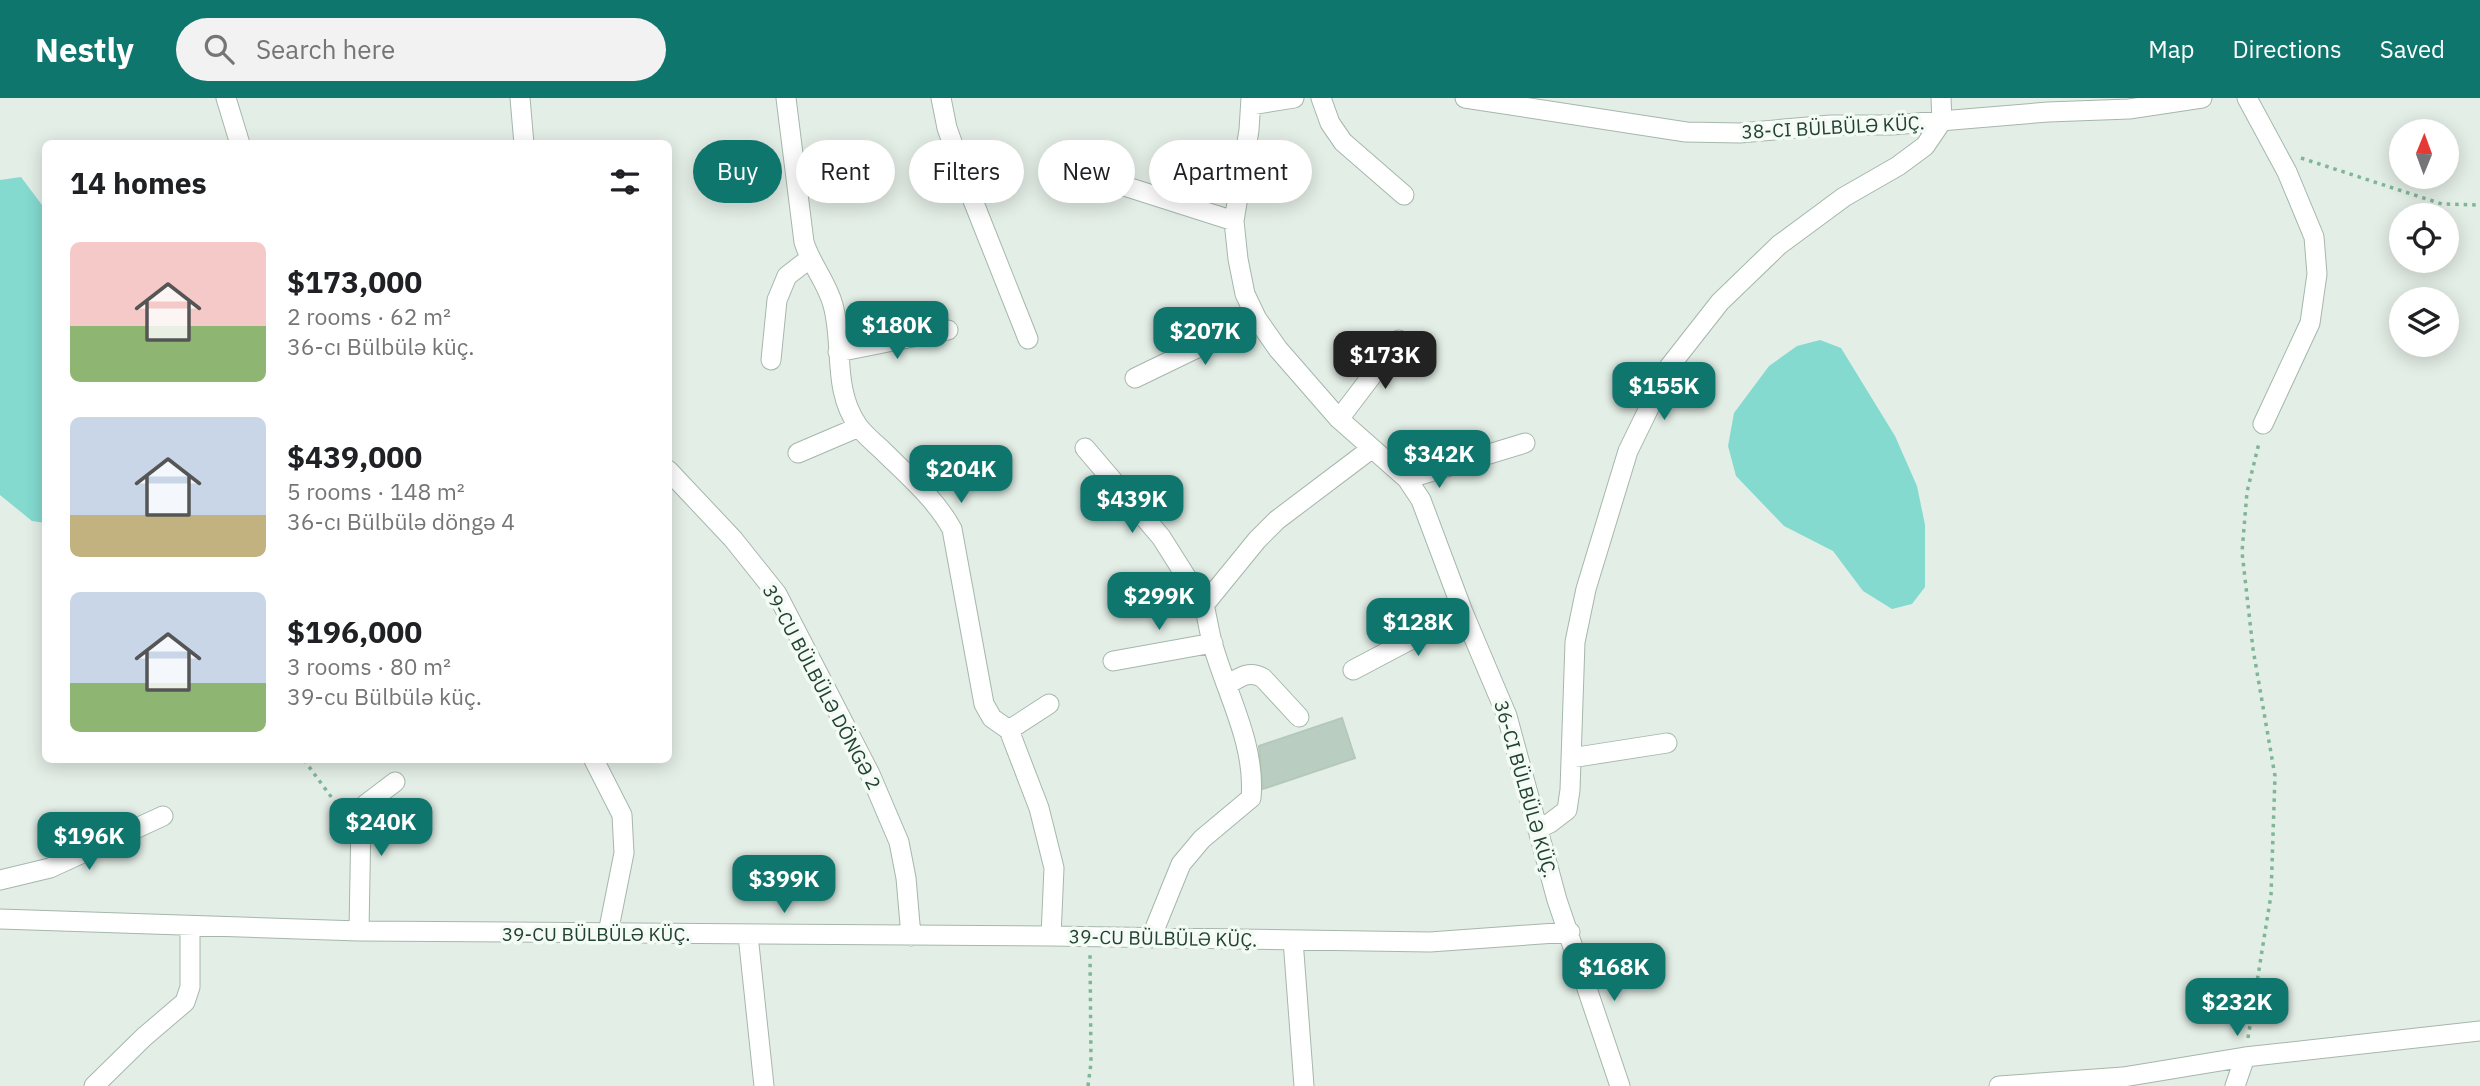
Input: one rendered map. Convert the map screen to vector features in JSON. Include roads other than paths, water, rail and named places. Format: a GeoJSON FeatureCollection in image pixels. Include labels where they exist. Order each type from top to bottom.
{"type":"FeatureCollection","features":[{"type":"Feature","properties":{"kind":"street"},"geometry":{"type":"LineString","coordinates":[[226,98],[239,140]]}},
{"type":"Feature","properties":{"kind":"street"},"geometry":{"type":"LineString","coordinates":[[520,98],[524,140]]}},
{"type":"Feature","properties":{"kind":"street"},"geometry":{"type":"LineString","coordinates":[[786,98],[796,178]]}},
{"type":"Feature","properties":{"kind":"street"},"geometry":{"type":"LineString","coordinates":[[941,98],[947,128],[1028,340]]}},
{"type":"Feature","properties":{"kind":"street"},"geometry":{"type":"LineString","coordinates":[[1321,98],[1330,123],[1343,142],[1404,195]]}},
{"type":"Feature","properties":{"kind":"street","name":"38-CI BÜLBÜLƏ KÜÇ."},"geometry":{"type":"LineString","coordinates":[[1465,98],[1686,132],[1740,133],[1831,125],[1892,125],[2048,111],[2129,109],[2202,98]]}},
{"type":"Feature","properties":{"kind":"street"},"geometry":{"type":"LineString","coordinates":[[1539,828],[1567,810],[1575,642],[1586,589],[1628,451],[1669,367],[1720,302],[1780,246],[1844,197],[1898,166],[1925,146],[1942,121],[1941,98]]}},
{"type":"Feature","properties":{"kind":"street"},"geometry":{"type":"LineString","coordinates":[[2247,98],[2287,172],[2314,237],[2317,274],[2310,323],[2263,424]]}},
{"type":"Feature","properties":{"kind":"street"},"geometry":{"type":"LineString","coordinates":[[1282,99],[1251,101],[1234,221],[1245,294],[1257,319],[1278,349],[1339,419],[1407,479],[1421,500],[1463,612],[1507,716],[1557,900],[1620,1086]]}},
{"type":"Feature","properties":{"kind":"street"},"geometry":{"type":"LineString","coordinates":[[1135,189],[1234,221]]}},
{"type":"Feature","properties":{"kind":"street"},"geometry":{"type":"LineString","coordinates":[[799,203],[809,259],[826,282],[834,309],[841,380],[848,409],[859,427],[941,509],[952,529],[984,704],[992,718],[1009,730],[1038,808],[1054,868],[1051,936]]}},
{"type":"Feature","properties":{"kind":"street"},"geometry":{"type":"LineString","coordinates":[[771,360],[777,300],[787,276],[809,259]]}},
{"type":"Feature","properties":{"kind":"street"},"geometry":{"type":"LineString","coordinates":[[1135,378],[1257,319]]}},
{"type":"Feature","properties":{"kind":"street"},"geometry":{"type":"LineString","coordinates":[[838,352],[948,331]]}},
{"type":"Feature","properties":{"kind":"street"},"geometry":{"type":"LineString","coordinates":[[1339,419],[1399,340]]}},
{"type":"Feature","properties":{"kind":"street"},"geometry":{"type":"LineString","coordinates":[[798,453],[859,427]]}},
{"type":"Feature","properties":{"kind":"street"},"geometry":{"type":"LineString","coordinates":[[1407,479],[1525,443]]}},
{"type":"Feature","properties":{"kind":"street"},"geometry":{"type":"LineString","coordinates":[[1085,447],[1161,537],[1204,605],[1213,643],[1248,752],[1253,782],[1251,799],[1202,839],[1181,864],[1151,938]]}},
{"type":"Feature","properties":{"kind":"street"},"geometry":{"type":"LineString","coordinates":[[1204,605],[1257,540],[1277,520],[1371,449]]}},
{"type":"Feature","properties":{"kind":"street","name":"39-CU BÜLBÜLƏ DÖNGƏ 2"},"geometry":{"type":"LineString","coordinates":[[672,474],[733,539],[777,594],[870,774],[899,842],[906,878],[911,936]]}},
{"type":"Feature","properties":{"kind":"street"},"geometry":{"type":"LineString","coordinates":[[1353,670],[1463,612]]}},
{"type":"Feature","properties":{"kind":"street"},"geometry":{"type":"LineString","coordinates":[[1113,661],[1213,643]]}},
{"type":"Feature","properties":{"kind":"street"},"geometry":{"type":"LineString","coordinates":[[1227,685],[1245,674],[1255,674],[1263,678],[1299,718]]}},
{"type":"Feature","properties":{"kind":"street"},"geometry":{"type":"LineString","coordinates":[[1009,730],[1049,704]]}},
{"type":"Feature","properties":{"kind":"street"},"geometry":{"type":"LineString","coordinates":[[1571,758],[1667,743]]}},
{"type":"Feature","properties":{"kind":"street"},"geometry":{"type":"LineString","coordinates":[[596,763],[622,815],[624,853],[608,933]]}},
{"type":"Feature","properties":{"kind":"street"},"geometry":{"type":"LineString","coordinates":[[359,931],[361,820],[366,804],[395,782]]}},
{"type":"Feature","properties":{"kind":"street"},"geometry":{"type":"LineString","coordinates":[[0,880],[50,868],[163,816]]}},
{"type":"Feature","properties":{"kind":"street","name":"39-CU BÜLBÜLƏ KÜÇ."},"geometry":{"type":"LineString","coordinates":[[0,919],[359,931],[1051,936],[1430,942],[1570,932]]}},
{"type":"Feature","properties":{"kind":"street"},"geometry":{"type":"LineString","coordinates":[[94,1086],[185,1002],[190,987],[190,926]]}},
{"type":"Feature","properties":{"kind":"street"},"geometry":{"type":"LineString","coordinates":[[748,935],[764,1086]]}},
{"type":"Feature","properties":{"kind":"street"},"geometry":{"type":"LineString","coordinates":[[1293,940],[1304,1086]]}},
{"type":"Feature","properties":{"kind":"street"},"geometry":{"type":"LineString","coordinates":[[1999,1086],[2123,1077],[2245,1057],[2480,1031]]}},
{"type":"Feature","properties":{"kind":"street"},"geometry":{"type":"LineString","coordinates":[[2235,1086],[2245,1057]]}},
{"type":"Feature","properties":{"kind":"water"},"geometry":{"type":"Polygon","coordinates":[[[21,177],[42,205],[42,523],[32,521],[0,495],[0,180],[21,177]]]}},
{"type":"Feature","properties":{"kind":"water"},"geometry":{"type":"Polygon","coordinates":[[[1820,340],[1841,348],[1895,436],[1917,486],[1925,525],[1925,587],[1912,604],[1892,609],[1863,591],[1833,551],[1784,526],[1736,476],[1728,446],[1734,413],[1769,366],[1797,346],[1820,340]]]}}]}
